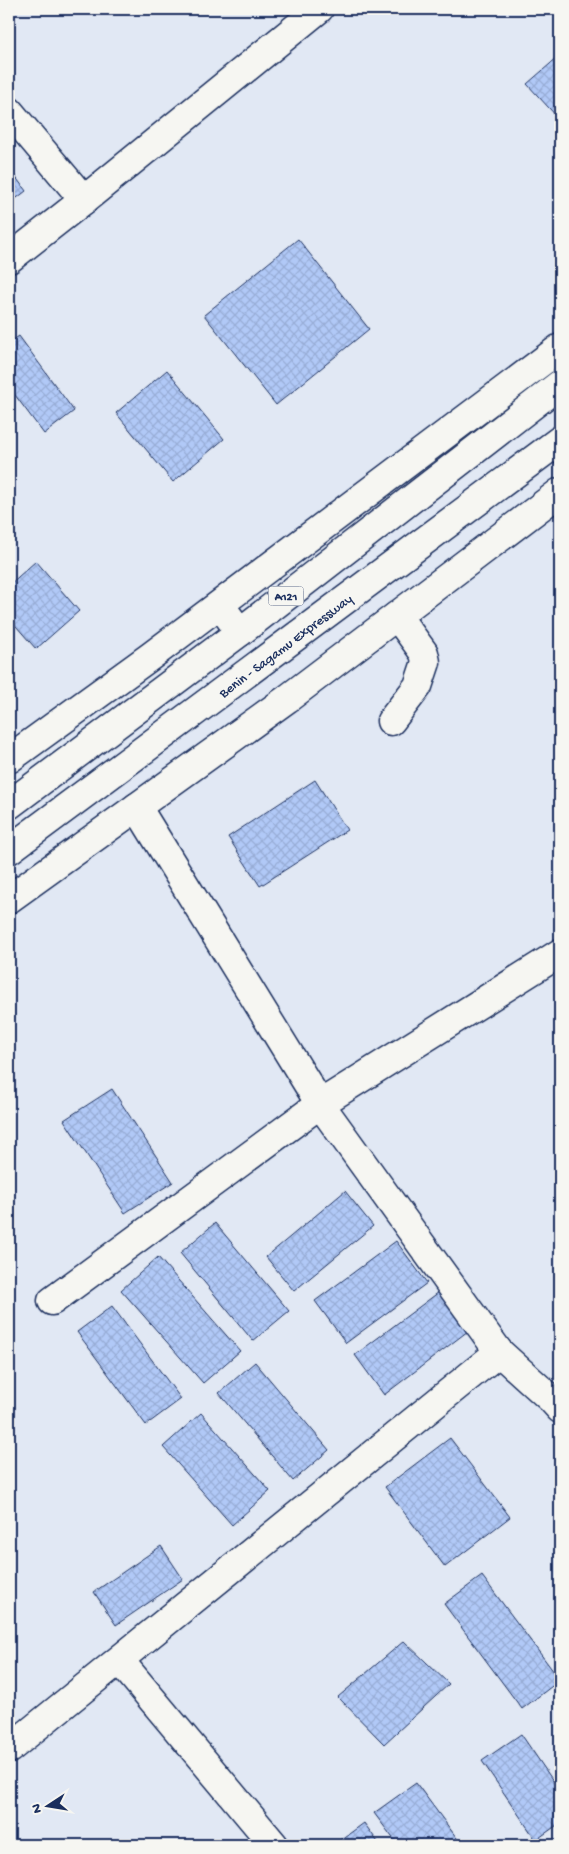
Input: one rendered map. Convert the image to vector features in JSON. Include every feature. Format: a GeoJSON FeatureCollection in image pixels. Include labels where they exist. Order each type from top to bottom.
{"type":"FeatureCollection","features":[{"type":"Feature","properties":{"kind":"main road"},"geometry":{"type":"LineString","coordinates":[[9,259],[319,9]]}},
{"type":"Feature","properties":{"kind":"main road"},"geometry":{"type":"LineString","coordinates":[[9,111],[84,200]]}},
{"type":"Feature","properties":{"kind":"main road"},"geometry":{"type":"LineString","coordinates":[[9,759],[220,605],[560,348]]}},
{"type":"Feature","properties":{"kind":"main road","name":"A121"},"geometry":{"type":"LineString","coordinates":[[9,804],[240,632],[560,384]]}},
{"type":"Feature","properties":{"kind":"main road","name":"Benin - Sagamu Expressway"},"geometry":{"type":"LineString","coordinates":[[9,850],[560,440]]}},
{"type":"Feature","properties":{"kind":"main road"},"geometry":{"type":"LineString","coordinates":[[9,899],[287,699],[560,492]]}},
{"type":"Feature","properties":{"kind":"main road"},"geometry":{"type":"LineString","coordinates":[[220,605],[240,632]]}},
{"type":"Feature","properties":{"kind":"main road"},"geometry":{"type":"LineString","coordinates":[[391,721],[418,686],[426,662],[424,653],[397,616]]}},
{"type":"Feature","properties":{"kind":"main road"},"geometry":{"type":"LineString","coordinates":[[137,807],[320,1104],[500,1352],[557,1400]]}},
{"type":"Feature","properties":{"kind":"main road"},"geometry":{"type":"LineString","coordinates":[[52,1301],[320,1104],[560,954]]}},
{"type":"Feature","properties":{"kind":"main road"},"geometry":{"type":"LineString","coordinates":[[9,1749],[500,1352]]}},
{"type":"Feature","properties":{"kind":"main road"},"geometry":{"type":"LineString","coordinates":[[120,1661],[274,1845]]}},
{"type":"Feature","properties":{"kind":"building"},"geometry":{"type":"Polygon","coordinates":[[[558,57],[560,60],[560,120],[527,84],[558,57]]]}},
{"type":"Feature","properties":{"kind":"building"},"geometry":{"type":"Polygon","coordinates":[[[9,168],[26,191],[9,204],[9,168]]]}},
{"type":"Feature","properties":{"kind":"building"},"geometry":{"type":"Polygon","coordinates":[[[298,239],[369,329],[276,405],[204,315],[298,239]]]}},
{"type":"Feature","properties":{"kind":"building"},"geometry":{"type":"Polygon","coordinates":[[[19,336],[74,411],[44,434],[9,387],[9,343],[19,336]]]}},
{"type":"Feature","properties":{"kind":"building"},"geometry":{"type":"Polygon","coordinates":[[[167,370],[224,439],[173,482],[116,413],[167,370]]]}},
{"type":"Feature","properties":{"kind":"building"},"geometry":{"type":"Polygon","coordinates":[[[36,561],[79,611],[36,649],[9,618],[9,585],[36,561]]]}},
{"type":"Feature","properties":{"kind":"building"},"geometry":{"type":"Polygon","coordinates":[[[315,780],[347,830],[260,886],[228,837],[315,780]]]}},
{"type":"Feature","properties":{"kind":"building"},"geometry":{"type":"Polygon","coordinates":[[[112,1089],[173,1182],[125,1213],[64,1120],[112,1089]]]}},
{"type":"Feature","properties":{"kind":"building"},"geometry":{"type":"Polygon","coordinates":[[[345,1191],[373,1226],[294,1291],[266,1257],[345,1191]]]}},
{"type":"Feature","properties":{"kind":"building"},"geometry":{"type":"Polygon","coordinates":[[[215,1223],[289,1311],[253,1341],[180,1253],[215,1223]]]}},
{"type":"Feature","properties":{"kind":"building"},"geometry":{"type":"Polygon","coordinates":[[[396,1241],[427,1283],[346,1343],[315,1301],[396,1241]]]}},
{"type":"Feature","properties":{"kind":"building"},"geometry":{"type":"Polygon","coordinates":[[[158,1257],[240,1351],[203,1383],[121,1290],[158,1257]]]}},
{"type":"Feature","properties":{"kind":"building"},"geometry":{"type":"Polygon","coordinates":[[[439,1292],[468,1331],[384,1395],[355,1355],[439,1292]]]}},
{"type":"Feature","properties":{"kind":"building"},"geometry":{"type":"Polygon","coordinates":[[[112,1306],[181,1399],[146,1425],[77,1332],[112,1306]]]}},
{"type":"Feature","properties":{"kind":"building"},"geometry":{"type":"Polygon","coordinates":[[[255,1362],[329,1450],[293,1481],[219,1393],[255,1362]]]}},
{"type":"Feature","properties":{"kind":"building"},"geometry":{"type":"Polygon","coordinates":[[[201,1413],[270,1491],[232,1525],[163,1447],[201,1413]]]}},
{"type":"Feature","properties":{"kind":"building"},"geometry":{"type":"Polygon","coordinates":[[[450,1438],[510,1517],[445,1567],[385,1487],[450,1438]]]}},
{"type":"Feature","properties":{"kind":"building"},"geometry":{"type":"Polygon","coordinates":[[[161,1546],[183,1579],[116,1625],[94,1592],[161,1546]]]}},
{"type":"Feature","properties":{"kind":"building"},"geometry":{"type":"Polygon","coordinates":[[[482,1576],[560,1680],[522,1709],[444,1604],[482,1576]]]}},
{"type":"Feature","properties":{"kind":"building"},"geometry":{"type":"Polygon","coordinates":[[[404,1641],[449,1684],[384,1744],[338,1697],[404,1641]]]}},
{"type":"Feature","properties":{"kind":"building"},"geometry":{"type":"Polygon","coordinates":[[[521,1734],[560,1791],[560,1823],[536,1840],[482,1761],[521,1734]]]}},
{"type":"Feature","properties":{"kind":"building"},"geometry":{"type":"Polygon","coordinates":[[[416,1783],[462,1845],[398,1845],[374,1813],[416,1783]]]}},
{"type":"Feature","properties":{"kind":"building"},"geometry":{"type":"Polygon","coordinates":[[[364,1823],[380,1845],[334,1845],[364,1823]]]}}]}
